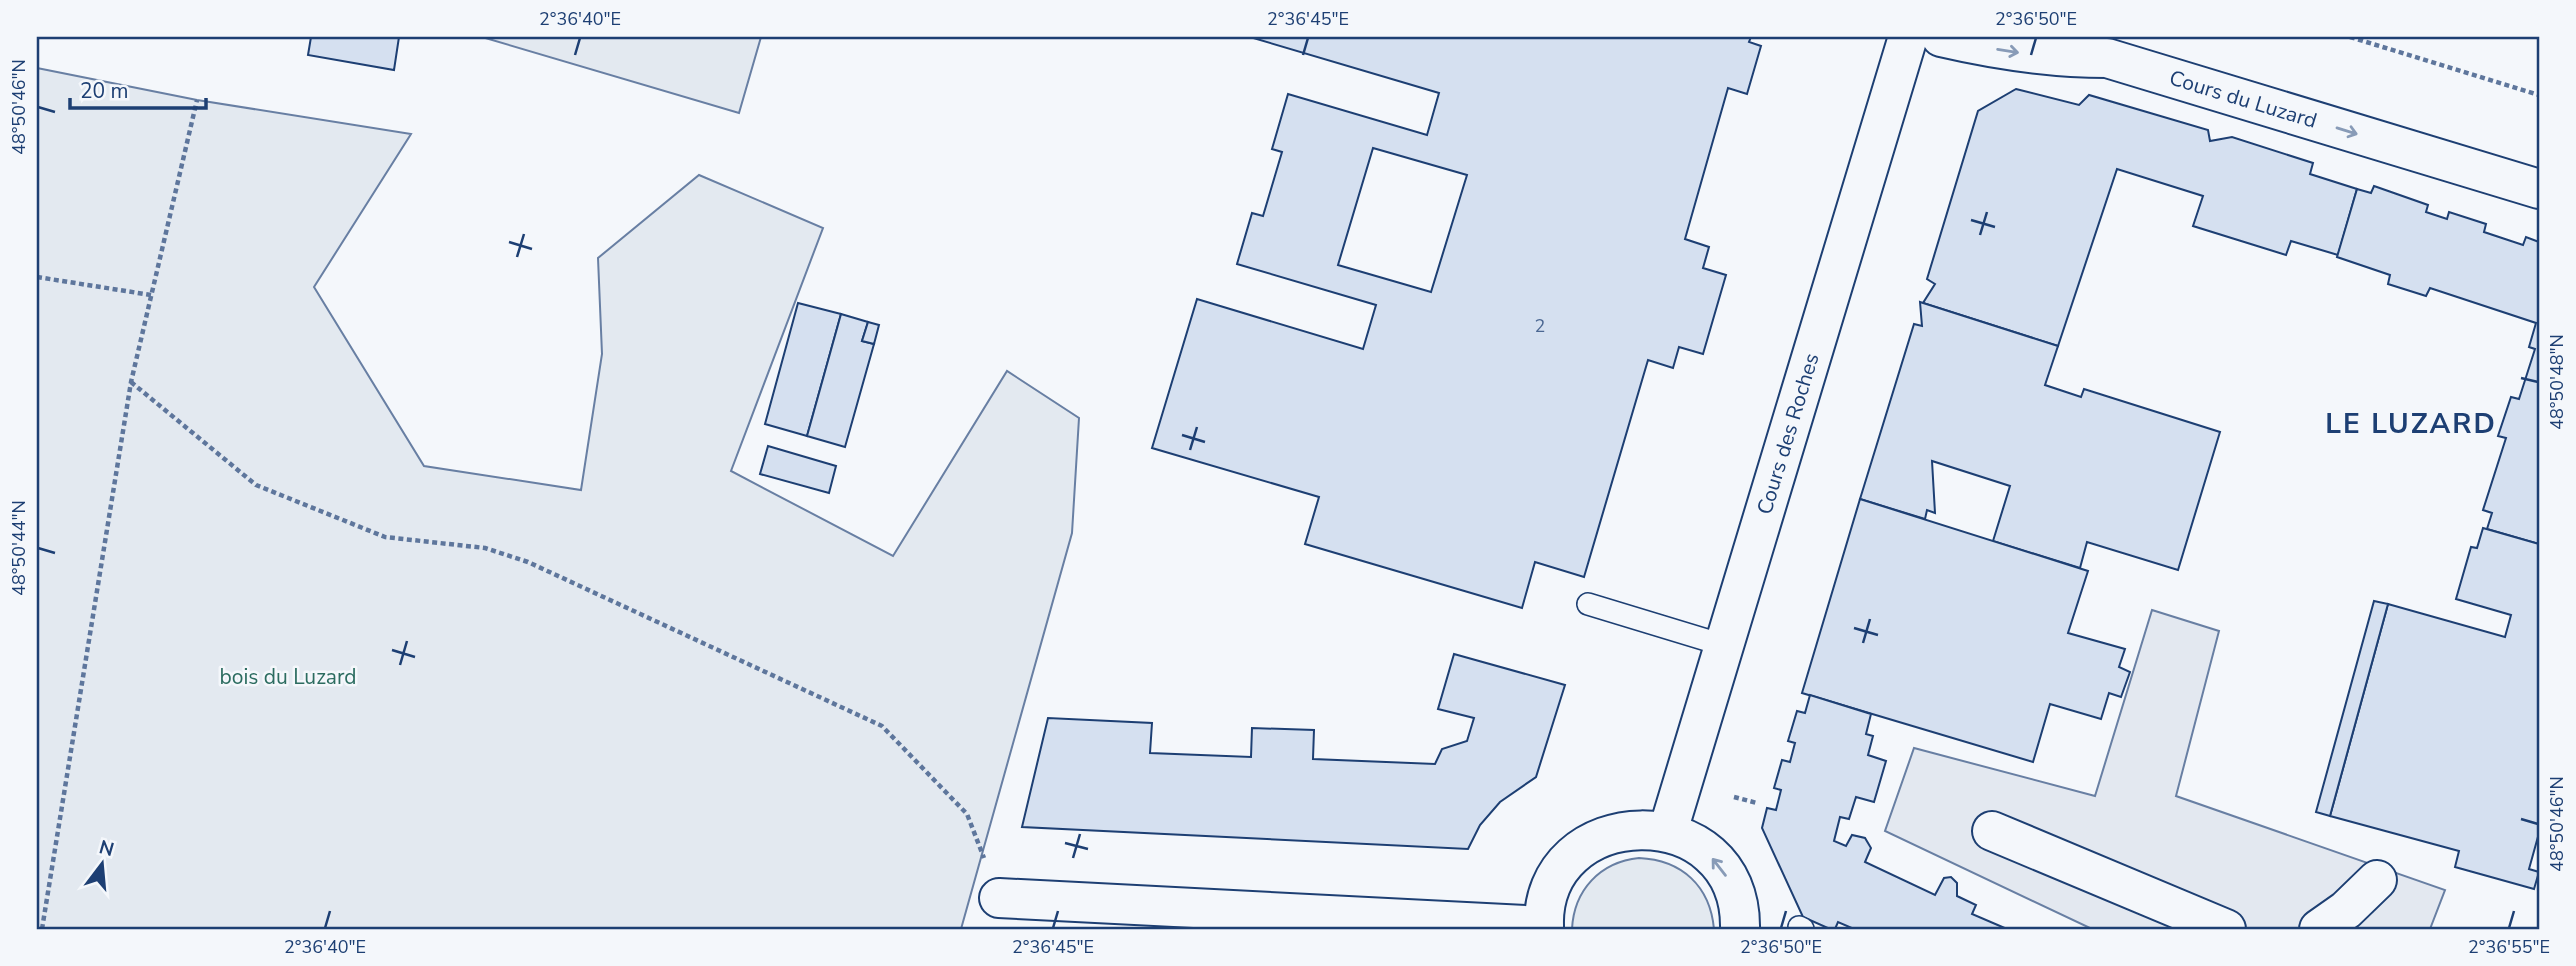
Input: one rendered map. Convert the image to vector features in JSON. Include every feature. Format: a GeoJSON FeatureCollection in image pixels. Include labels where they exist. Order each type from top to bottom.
{"type":"FeatureCollection","features":[{"type":"Feature","properties":{"kind":"street","name":"Cours des Roches"},"geometry":{"type":"LineString","coordinates":[[1668,831],[1908,37]]}},
{"type":"Feature","properties":{"kind":"street","name":"Cours du Luzard"},"geometry":{"type":"LineString","coordinates":[[1941,37],[1985,48],[2056,58],[2107,58],[2539,189]]}},
{"type":"Feature","properties":{"kind":"street"},"geometry":{"type":"LineString","coordinates":[[999,898],[1544,928],[1548,897],[1562,870],[1582,848],[1608,834],[1638,828],[1668,831],[1695,843],[1717,862],[1733,886],[1741,915],[1740,929]]}},
{"type":"Feature","properties":{"kind":"street"},"geometry":{"type":"LineString","coordinates":[[1992,831],[2146,914],[2226,929]]}},
{"type":"Feature","properties":{"kind":"street"},"geometry":{"type":"LineString","coordinates":[[2319,929],[2346,910],[2377,880]]}},
{"type":"Feature","properties":{"kind":"lane"},"geometry":{"type":"LineString","coordinates":[[1588,604],[1723,645]]}},
{"type":"Feature","properties":{"kind":"path"},"geometry":{"type":"LineString","coordinates":[[2350,37],[2539,94]]}},
{"type":"Feature","properties":{"kind":"path"},"geometry":{"type":"LineString","coordinates":[[42,929],[131,382],[197,100]]}},
{"type":"Feature","properties":{"kind":"path"},"geometry":{"type":"LineString","coordinates":[[37,277],[151,295]]}},
{"type":"Feature","properties":{"kind":"path"},"geometry":{"type":"LineString","coordinates":[[131,382],[256,485],[385,537],[485,548],[528,562],[882,726],[967,814],[999,898]]}},
{"type":"Feature","properties":{"kind":"path"},"geometry":{"type":"LineString","coordinates":[[1734,797],[1757,803]]}},
{"type":"Feature","properties":{"kind":"green space"},"geometry":{"type":"Polygon","coordinates":[[[482,37],[761,37],[739,113],[482,37]]]}},
{"type":"Feature","properties":{"kind":"green space","name":"bois du Luzard"},"geometry":{"type":"Polygon","coordinates":[[[37,68],[197,100],[411,134],[314,287],[424,466],[581,490],[602,354],[598,258],[699,175],[823,228],[731,471],[893,556],[1007,371],[1079,418],[1072,533],[961,929],[37,929],[37,68]]]}},
{"type":"Feature","properties":{"kind":"green space"},"geometry":{"type":"Polygon","coordinates":[[[1639,858],[1668,864],[1691,878],[1707,900],[1714,929],[1572,929],[1578,902],[1592,880],[1612,865],[1639,858]]]}},
{"type":"Feature","properties":{"kind":"shaded area"},"geometry":{"type":"Polygon","coordinates":[[[2152,610],[2219,631],[2176,796],[2445,890],[2430,929],[2092,929],[1885,831],[1914,748],[2095,796],[2152,610]]]}},
{"type":"Feature","properties":{"kind":"building"},"geometry":{"type":"Polygon","coordinates":[[[311,37],[399,37],[394,70],[308,55],[311,37]]]}},
{"type":"Feature","properties":{"kind":"building"},"geometry":{"type":"Polygon","coordinates":[[[1250,37],[1751,37],[1749,42],[1761,46],[1747,94],[1728,88],[1685,239],[1709,247],[1703,268],[1726,275],[1703,354],[1679,347],[1673,368],[1648,360],[1584,577],[1535,562],[1522,608],[1305,544],[1319,497],[1152,448],[1197,299],[1363,349],[1376,305],[1237,264],[1252,213],[1263,216],[1282,152],[1272,149],[1288,94],[1427,135],[1439,93],[1250,37]],[[1373,148],[1338,265],[1431,292],[1467,175],[1373,148]]]}},
{"type":"Feature","properties":{"kind":"building"},"geometry":{"type":"Polygon","coordinates":[[[2016,89],[2079,105],[2089,95],[2208,130],[2210,141],[2232,137],[2313,163],[2310,174],[2357,189],[2338,255],[2291,241],[2286,255],[2193,226],[2203,196],[2117,169],[2058,346],[1923,303],[1935,284],[1927,279],[1978,111],[2016,89]]]}},
{"type":"Feature","properties":{"kind":"building"},"geometry":{"type":"Polygon","coordinates":[[[2374,186],[2428,205],[2426,212],[2447,219],[2449,212],[2486,224],[2484,232],[2523,245],[2526,237],[2539,242],[2539,544],[2487,529],[2492,513],[2483,510],[2506,438],[2498,436],[2511,397],[2519,399],[2535,349],[2529,347],[2536,323],[2430,288],[2426,296],[2388,284],[2390,275],[2337,257],[2357,189],[2371,193],[2374,186]]]}},
{"type":"Feature","properties":{"kind":"building"},"geometry":{"type":"Polygon","coordinates":[[[1920,302],[2058,346],[2045,385],[2081,397],[2084,389],[2220,432],[2178,570],[2087,542],[2080,568],[1993,541],[2010,486],[1932,461],[1935,513],[1927,510],[1925,519],[1860,499],[1914,324],[1922,326],[1920,302]]]}},
{"type":"Feature","properties":{"kind":"building"},"geometry":{"type":"Polygon","coordinates":[[[798,303],[841,314],[807,436],[765,424],[798,303]]]}},
{"type":"Feature","properties":{"kind":"building"},"geometry":{"type":"Polygon","coordinates":[[[841,314],[868,322],[862,341],[874,344],[845,447],[807,436],[841,314]]]}},
{"type":"Feature","properties":{"kind":"building"},"geometry":{"type":"Polygon","coordinates":[[[868,322],[879,325],[874,344],[862,341],[868,322]]]}},
{"type":"Feature","properties":{"kind":"building"},"geometry":{"type":"Polygon","coordinates":[[[768,446],[836,466],[829,493],[760,474],[768,446]]]}},
{"type":"Feature","properties":{"kind":"building"},"geometry":{"type":"Polygon","coordinates":[[[1860,499],[2088,571],[2068,633],[2125,649],[2119,667],[2130,672],[2121,697],[2109,693],[2101,719],[2050,704],[2033,762],[1802,693],[1860,499]]]}},
{"type":"Feature","properties":{"kind":"building"},"geometry":{"type":"Polygon","coordinates":[[[2483,528],[2539,544],[2539,833],[2529,869],[2539,872],[2534,889],[2455,867],[2459,851],[2330,816],[2388,604],[2505,637],[2511,615],[2456,599],[2471,547],[2477,548],[2483,528]]]}},
{"type":"Feature","properties":{"kind":"building"},"geometry":{"type":"Polygon","coordinates":[[[2374,601],[2388,604],[2330,816],[2316,812],[2374,601]]]}},
{"type":"Feature","properties":{"kind":"building"},"geometry":{"type":"Polygon","coordinates":[[[1454,654],[1565,685],[1536,777],[1500,802],[1480,825],[1468,849],[1022,827],[1048,718],[1152,723],[1150,753],[1251,757],[1252,728],[1314,730],[1313,759],[1435,764],[1442,749],[1467,741],[1474,718],[1438,709],[1454,654]]]}},
{"type":"Feature","properties":{"kind":"building"},"geometry":{"type":"Polygon","coordinates":[[[1810,695],[1871,714],[1866,734],[1873,736],[1868,755],[1886,761],[1874,802],[1856,797],[1849,819],[1840,817],[1834,841],[1846,846],[1852,835],[1865,838],[1871,848],[1865,862],[1935,895],[1944,878],[1951,877],[1957,883],[1957,896],[1976,905],[1972,914],[2007,929],[1854,929],[1838,922],[1835,929],[1830,929],[1803,917],[1762,828],[1767,808],[1776,810],[1781,790],[1774,788],[1782,760],[1790,762],[1795,743],[1788,741],[1797,711],[1805,713],[1810,695]]]}},
{"type":"Feature","properties":{"kind":"district","name":"LE LUZARD"},"geometry":{"type":"Point","coordinates":[2411,423]}}]}
